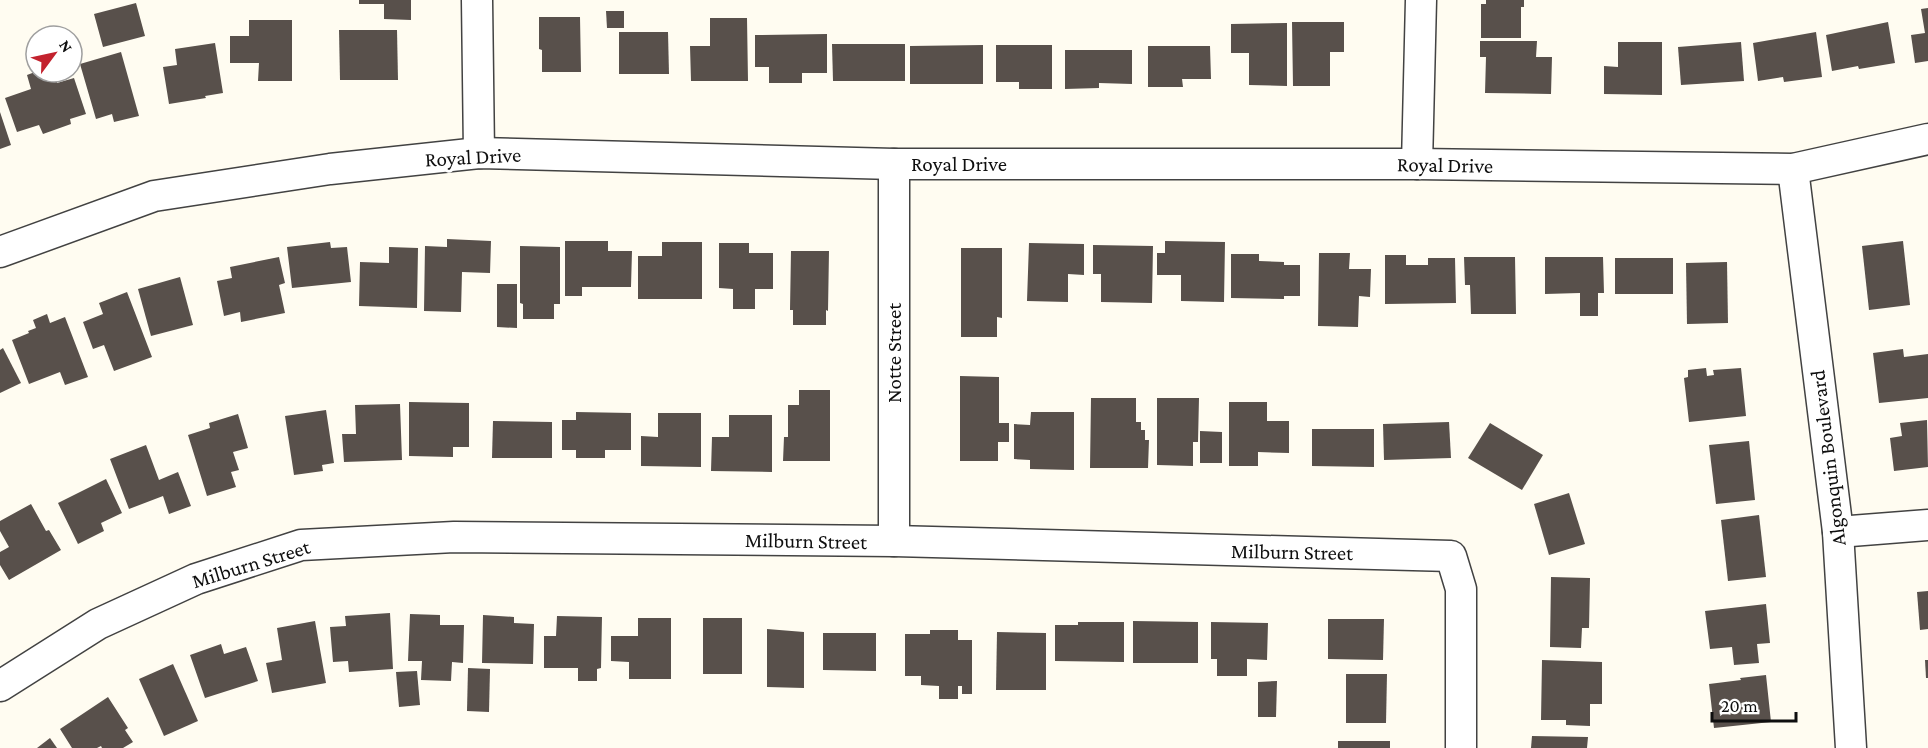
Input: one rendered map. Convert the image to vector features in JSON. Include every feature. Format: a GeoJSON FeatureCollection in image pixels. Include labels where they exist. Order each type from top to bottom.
{"type":"FeatureCollection","features":[{"type":"Feature","properties":{"kind":"street"},"geometry":{"type":"LineString","coordinates":[[477,0],[479,153]]}},
{"type":"Feature","properties":{"kind":"street"},"geometry":{"type":"LineString","coordinates":[[1417,164],[1421,0]]}},
{"type":"Feature","properties":{"kind":"street","name":"Royal Drive"},"geometry":{"type":"LineString","coordinates":[[0,252],[154,196],[330,169],[479,153],[894,164],[1417,164],[1793,169],[1928,139]]}},
{"type":"Feature","properties":{"kind":"street","name":"Notte Street"},"geometry":{"type":"LineString","coordinates":[[894,164],[894,541]]}},
{"type":"Feature","properties":{"kind":"street","name":"Algonquin Boulevard"},"geometry":{"type":"LineString","coordinates":[[1793,169],[1838,532],[1851,748]]}},
{"type":"Feature","properties":{"kind":"street"},"geometry":{"type":"LineString","coordinates":[[1838,532],[1928,525]]}},
{"type":"Feature","properties":{"kind":"street","name":"Milburn Street"},"geometry":{"type":"LineString","coordinates":[[0,686],[99,624],[120,614],[196,579],[301,545],[454,537],[894,541],[1451,556],[1461,590],[1461,748]]}},
{"type":"Feature","properties":{"kind":"building"},"geometry":{"type":"Polygon","coordinates":[[[359,0],[411,0],[411,20],[384,19],[384,4],[359,4],[359,0]]]}},
{"type":"Feature","properties":{"kind":"building"},"geometry":{"type":"Polygon","coordinates":[[[1486,0],[1524,0],[1524,7],[1521,7],[1521,38],[1481,38],[1481,4],[1486,4],[1486,0]]]}},
{"type":"Feature","properties":{"kind":"building"},"geometry":{"type":"Polygon","coordinates":[[[136,3],[145,36],[103,47],[94,14],[136,3]]]}},
{"type":"Feature","properties":{"kind":"building"},"geometry":{"type":"Polygon","coordinates":[[[1928,8],[1928,61],[1915,63],[1911,35],[1925,33],[1921,9],[1928,8]]]}},
{"type":"Feature","properties":{"kind":"building"},"geometry":{"type":"Polygon","coordinates":[[[606,11],[624,11],[624,28],[607,28],[606,11]]]}},
{"type":"Feature","properties":{"kind":"building"},"geometry":{"type":"Polygon","coordinates":[[[539,17],[580,17],[581,72],[542,72],[539,17]]]}},
{"type":"Feature","properties":{"kind":"building"},"geometry":{"type":"Polygon","coordinates":[[[710,18],[747,18],[748,81],[691,81],[690,46],[710,46],[710,18]]]}},
{"type":"Feature","properties":{"kind":"building"},"geometry":{"type":"Polygon","coordinates":[[[249,20],[292,20],[292,81],[258,81],[259,63],[230,63],[230,36],[249,36],[249,20]]]}},
{"type":"Feature","properties":{"kind":"building"},"geometry":{"type":"Polygon","coordinates":[[[1292,22],[1344,22],[1344,52],[1330,52],[1330,86],[1293,86],[1292,22]]]}},
{"type":"Feature","properties":{"kind":"building"},"geometry":{"type":"Polygon","coordinates":[[[1888,22],[1895,63],[1832,71],[1826,35],[1888,22]]]}},
{"type":"Feature","properties":{"kind":"building"},"geometry":{"type":"Polygon","coordinates":[[[1287,23],[1287,86],[1249,85],[1249,53],[1231,53],[1231,24],[1287,23]]]}},
{"type":"Feature","properties":{"kind":"building"},"geometry":{"type":"Polygon","coordinates":[[[339,30],[397,30],[398,80],[340,80],[339,30]]]}},
{"type":"Feature","properties":{"kind":"building"},"geometry":{"type":"Polygon","coordinates":[[[619,32],[668,32],[669,74],[619,74],[619,32]]]}},
{"type":"Feature","properties":{"kind":"building"},"geometry":{"type":"Polygon","coordinates":[[[1816,32],[1822,77],[1784,82],[1783,77],[1758,81],[1753,43],[1816,32]]]}},
{"type":"Feature","properties":{"kind":"building"},"geometry":{"type":"Polygon","coordinates":[[[827,34],[827,73],[802,73],[802,83],[769,83],[769,67],[755,67],[755,35],[827,34]]]}},
{"type":"Feature","properties":{"kind":"building"},"geometry":{"type":"Polygon","coordinates":[[[1480,41],[1537,41],[1536,57],[1552,57],[1551,94],[1485,93],[1486,57],[1480,57],[1480,41]]]}},
{"type":"Feature","properties":{"kind":"building"},"geometry":{"type":"Polygon","coordinates":[[[1618,42],[1662,42],[1662,95],[1604,94],[1604,66],[1618,67],[1618,42]]]}},
{"type":"Feature","properties":{"kind":"building"},"geometry":{"type":"Polygon","coordinates":[[[1741,42],[1744,81],[1681,85],[1678,47],[1741,42]]]}},
{"type":"Feature","properties":{"kind":"building"},"geometry":{"type":"Polygon","coordinates":[[[215,43],[223,93],[169,104],[163,67],[177,65],[175,49],[215,43]]]}},
{"type":"Feature","properties":{"kind":"building"},"geometry":{"type":"Polygon","coordinates":[[[832,44],[905,44],[905,81],[833,81],[832,44]]]}},
{"type":"Feature","properties":{"kind":"building"},"geometry":{"type":"Polygon","coordinates":[[[983,45],[983,84],[910,84],[910,46],[983,45]]]}},
{"type":"Feature","properties":{"kind":"building"},"geometry":{"type":"Polygon","coordinates":[[[996,45],[1052,45],[1052,89],[1019,89],[1019,82],[996,82],[996,45]]]}},
{"type":"Feature","properties":{"kind":"building"},"geometry":{"type":"Polygon","coordinates":[[[1148,46],[1210,46],[1211,79],[1182,79],[1183,87],[1148,87],[1148,46]]]}},
{"type":"Feature","properties":{"kind":"building"},"geometry":{"type":"Polygon","coordinates":[[[1065,50],[1132,50],[1132,84],[1099,83],[1099,88],[1065,89],[1065,50]]]}},
{"type":"Feature","properties":{"kind":"building"},"geometry":{"type":"Polygon","coordinates":[[[121,52],[139,116],[114,122],[112,114],[96,119],[84,78],[84,63],[121,52]]]}},
{"type":"Feature","properties":{"kind":"building"},"geometry":{"type":"Polygon","coordinates":[[[30,84],[76,84],[86,114],[70,119],[71,124],[43,134],[39,125],[17,132],[5,98],[31,89],[30,84]]]}},
{"type":"Feature","properties":{"kind":"building"},"geometry":{"type":"Polygon","coordinates":[[[0,112],[11,145],[0,149],[0,112]]]}},
{"type":"Feature","properties":{"kind":"building"},"geometry":{"type":"Polygon","coordinates":[[[447,239],[491,241],[490,273],[462,272],[461,312],[424,311],[425,246],[447,247],[447,239]]]}},
{"type":"Feature","properties":{"kind":"building"},"geometry":{"type":"Polygon","coordinates":[[[565,241],[608,241],[608,251],[632,251],[631,287],[582,287],[582,296],[565,296],[565,241]]]}},
{"type":"Feature","properties":{"kind":"building"},"geometry":{"type":"Polygon","coordinates":[[[1165,241],[1225,242],[1224,302],[1181,301],[1181,275],[1157,275],[1157,253],[1165,253],[1165,241]]]}},
{"type":"Feature","properties":{"kind":"building"},"geometry":{"type":"Polygon","coordinates":[[[1903,241],[1910,305],[1869,310],[1862,246],[1903,241]]]}},
{"type":"Feature","properties":{"kind":"building"},"geometry":{"type":"Polygon","coordinates":[[[330,242],[331,248],[347,247],[351,282],[292,288],[287,247],[330,242]]]}},
{"type":"Feature","properties":{"kind":"building"},"geometry":{"type":"Polygon","coordinates":[[[662,242],[702,242],[702,299],[638,299],[638,256],[662,256],[662,242]]]}},
{"type":"Feature","properties":{"kind":"building"},"geometry":{"type":"Polygon","coordinates":[[[719,243],[749,243],[749,253],[773,253],[773,289],[755,289],[755,309],[733,309],[733,289],[719,288],[719,243]]]}},
{"type":"Feature","properties":{"kind":"building"},"geometry":{"type":"Polygon","coordinates":[[[1029,243],[1084,244],[1084,275],[1068,274],[1068,302],[1027,301],[1029,243]]]}},
{"type":"Feature","properties":{"kind":"building"},"geometry":{"type":"Polygon","coordinates":[[[1093,245],[1153,246],[1152,303],[1101,302],[1101,274],[1093,274],[1093,245]]]}},
{"type":"Feature","properties":{"kind":"building"},"geometry":{"type":"Polygon","coordinates":[[[520,246],[560,247],[560,304],[554,304],[554,319],[523,319],[523,304],[520,303],[520,246]]]}},
{"type":"Feature","properties":{"kind":"building"},"geometry":{"type":"Polygon","coordinates":[[[389,247],[418,248],[417,308],[359,306],[360,262],[389,263],[389,247]]]}},
{"type":"Feature","properties":{"kind":"building"},"geometry":{"type":"Polygon","coordinates":[[[961,248],[1002,248],[1002,318],[997,317],[997,337],[961,337],[961,248]]]}},
{"type":"Feature","properties":{"kind":"building"},"geometry":{"type":"Polygon","coordinates":[[[791,251],[829,251],[826,325],[793,325],[793,310],[790,310],[791,251]]]}},
{"type":"Feature","properties":{"kind":"building"},"geometry":{"type":"Polygon","coordinates":[[[1319,253],[1350,253],[1349,269],[1371,269],[1370,297],[1359,296],[1358,327],[1318,326],[1319,253]]]}},
{"type":"Feature","properties":{"kind":"building"},"geometry":{"type":"Polygon","coordinates":[[[1231,254],[1259,254],[1259,261],[1300,265],[1300,296],[1284,296],[1284,299],[1231,298],[1231,254]]]}},
{"type":"Feature","properties":{"kind":"building"},"geometry":{"type":"Polygon","coordinates":[[[1385,255],[1406,255],[1406,265],[1428,265],[1428,258],[1455,258],[1456,303],[1385,304],[1385,255]]]}},
{"type":"Feature","properties":{"kind":"building"},"geometry":{"type":"Polygon","coordinates":[[[279,257],[285,283],[279,285],[285,313],[241,322],[240,312],[224,316],[217,281],[232,278],[230,267],[279,257]]]}},
{"type":"Feature","properties":{"kind":"building"},"geometry":{"type":"Polygon","coordinates":[[[1464,257],[1515,257],[1516,314],[1471,314],[1470,285],[1465,285],[1464,257]]]}},
{"type":"Feature","properties":{"kind":"building"},"geometry":{"type":"Polygon","coordinates":[[[1545,257],[1603,257],[1604,293],[1598,293],[1598,316],[1580,316],[1580,293],[1545,294],[1545,257]]]}},
{"type":"Feature","properties":{"kind":"building"},"geometry":{"type":"Polygon","coordinates":[[[1615,258],[1673,258],[1673,294],[1615,294],[1615,258]]]}},
{"type":"Feature","properties":{"kind":"building"},"geometry":{"type":"Polygon","coordinates":[[[1727,262],[1728,323],[1687,324],[1686,263],[1727,262]]]}},
{"type":"Feature","properties":{"kind":"building"},"geometry":{"type":"Polygon","coordinates":[[[180,277],[193,325],[151,336],[138,289],[180,277]]]}},
{"type":"Feature","properties":{"kind":"building"},"geometry":{"type":"Polygon","coordinates":[[[497,284],[517,284],[517,328],[497,327],[497,284]]]}},
{"type":"Feature","properties":{"kind":"building"},"geometry":{"type":"Polygon","coordinates":[[[127,292],[152,357],[114,371],[104,345],[93,349],[83,322],[103,314],[99,303],[127,292]]]}},
{"type":"Feature","properties":{"kind":"building"},"geometry":{"type":"Polygon","coordinates":[[[47,314],[50,323],[65,317],[88,377],[65,385],[60,372],[29,384],[12,340],[36,328],[33,320],[47,314]]]}},
{"type":"Feature","properties":{"kind":"building"},"geometry":{"type":"Polygon","coordinates":[[[3,348],[21,383],[0,393],[0,350],[3,348]]]}},
{"type":"Feature","properties":{"kind":"building"},"geometry":{"type":"Polygon","coordinates":[[[1903,349],[1904,357],[1928,354],[1928,398],[1879,403],[1873,353],[1903,349]]]}},
{"type":"Feature","properties":{"kind":"building"},"geometry":{"type":"Polygon","coordinates":[[[1706,368],[1707,376],[1714,375],[1713,370],[1741,368],[1746,416],[1689,422],[1684,378],[1688,377],[1688,370],[1706,368]]]}},
{"type":"Feature","properties":{"kind":"building"},"geometry":{"type":"Polygon","coordinates":[[[960,376],[999,377],[999,423],[1009,423],[1009,442],[998,442],[998,461],[960,461],[960,376]]]}},
{"type":"Feature","properties":{"kind":"building"},"geometry":{"type":"Polygon","coordinates":[[[799,390],[830,390],[830,461],[783,461],[784,437],[788,437],[788,405],[799,405],[799,390]]]}},
{"type":"Feature","properties":{"kind":"building"},"geometry":{"type":"Polygon","coordinates":[[[1091,398],[1136,398],[1136,422],[1141,422],[1141,430],[1145,430],[1145,440],[1149,440],[1148,468],[1090,468],[1091,398]]]}},
{"type":"Feature","properties":{"kind":"building"},"geometry":{"type":"Polygon","coordinates":[[[1157,398],[1199,398],[1198,442],[1193,442],[1193,466],[1157,465],[1157,398]]]}},
{"type":"Feature","properties":{"kind":"building"},"geometry":{"type":"Polygon","coordinates":[[[409,402],[469,403],[469,447],[453,447],[453,457],[409,456],[409,402]]]}},
{"type":"Feature","properties":{"kind":"building"},"geometry":{"type":"Polygon","coordinates":[[[1229,402],[1267,402],[1267,421],[1289,421],[1289,453],[1258,452],[1258,466],[1229,466],[1229,402]]]}},
{"type":"Feature","properties":{"kind":"building"},"geometry":{"type":"Polygon","coordinates":[[[400,404],[402,460],[344,462],[342,434],[356,434],[355,405],[400,404]]]}},
{"type":"Feature","properties":{"kind":"building"},"geometry":{"type":"Polygon","coordinates":[[[326,410],[334,463],[322,465],[323,471],[294,475],[285,416],[326,410]]]}},
{"type":"Feature","properties":{"kind":"building"},"geometry":{"type":"Polygon","coordinates":[[[576,412],[631,413],[631,450],[605,450],[605,458],[576,458],[576,450],[562,450],[562,420],[576,420],[576,412]]]}},
{"type":"Feature","properties":{"kind":"building"},"geometry":{"type":"Polygon","coordinates":[[[1031,412],[1074,412],[1074,470],[1030,469],[1030,460],[1014,459],[1014,424],[1030,425],[1031,412]]]}},
{"type":"Feature","properties":{"kind":"building"},"geometry":{"type":"Polygon","coordinates":[[[658,413],[701,413],[701,467],[641,466],[641,436],[658,437],[658,413]]]}},
{"type":"Feature","properties":{"kind":"building"},"geometry":{"type":"Polygon","coordinates":[[[238,414],[248,448],[233,452],[239,470],[231,472],[236,487],[207,496],[188,435],[210,428],[209,423],[238,414]]]}},
{"type":"Feature","properties":{"kind":"building"},"geometry":{"type":"Polygon","coordinates":[[[729,415],[772,415],[772,472],[711,471],[712,437],[729,437],[729,415]]]}},
{"type":"Feature","properties":{"kind":"building"},"geometry":{"type":"Polygon","coordinates":[[[1927,420],[1928,467],[1894,471],[1890,438],[1902,436],[1900,423],[1927,420]]]}},
{"type":"Feature","properties":{"kind":"building"},"geometry":{"type":"Polygon","coordinates":[[[493,421],[552,422],[552,458],[492,458],[493,421]]]}},
{"type":"Feature","properties":{"kind":"building"},"geometry":{"type":"Polygon","coordinates":[[[1449,422],[1451,458],[1384,460],[1383,424],[1449,422]]]}},
{"type":"Feature","properties":{"kind":"building"},"geometry":{"type":"Polygon","coordinates":[[[1490,423],[1543,455],[1522,490],[1468,458],[1490,423]]]}},
{"type":"Feature","properties":{"kind":"building"},"geometry":{"type":"Polygon","coordinates":[[[1312,429],[1374,429],[1374,467],[1312,466],[1312,429]]]}},
{"type":"Feature","properties":{"kind":"building"},"geometry":{"type":"Polygon","coordinates":[[[1200,431],[1222,432],[1222,463],[1200,463],[1200,431]]]}},
{"type":"Feature","properties":{"kind":"building"},"geometry":{"type":"Polygon","coordinates":[[[1749,441],[1755,500],[1716,504],[1709,445],[1749,441]]]}},
{"type":"Feature","properties":{"kind":"building"},"geometry":{"type":"Polygon","coordinates":[[[146,445],[159,480],[178,472],[191,506],[169,514],[163,496],[129,509],[110,459],[146,445]]]}},
{"type":"Feature","properties":{"kind":"building"},"geometry":{"type":"Polygon","coordinates":[[[106,479],[122,513],[101,523],[104,531],[78,544],[58,503],[106,479]]]}},
{"type":"Feature","properties":{"kind":"building"},"geometry":{"type":"Polygon","coordinates":[[[1569,493],[1585,544],[1549,555],[1534,504],[1569,493]]]}},
{"type":"Feature","properties":{"kind":"building"},"geometry":{"type":"Polygon","coordinates":[[[31,504],[46,531],[49,530],[61,550],[9,580],[0,565],[0,552],[9,547],[0,531],[0,521],[31,504]]]}},
{"type":"Feature","properties":{"kind":"building"},"geometry":{"type":"Polygon","coordinates":[[[1759,515],[1766,577],[1728,581],[1721,520],[1759,515]]]}},
{"type":"Feature","properties":{"kind":"building"},"geometry":{"type":"Polygon","coordinates":[[[1551,577],[1590,578],[1589,628],[1582,628],[1581,648],[1550,647],[1551,577]]]}},
{"type":"Feature","properties":{"kind":"building"},"geometry":{"type":"Polygon","coordinates":[[[1928,591],[1928,629],[1920,630],[1917,592],[1928,591]]]}},
{"type":"Feature","properties":{"kind":"building"},"geometry":{"type":"Polygon","coordinates":[[[1766,604],[1770,643],[1757,644],[1759,663],[1734,665],[1732,647],[1710,649],[1705,611],[1766,604]]]}},
{"type":"Feature","properties":{"kind":"building"},"geometry":{"type":"Polygon","coordinates":[[[390,613],[393,669],[349,672],[348,661],[333,662],[330,627],[346,626],[345,616],[390,613]]]}},
{"type":"Feature","properties":{"kind":"building"},"geometry":{"type":"Polygon","coordinates":[[[410,614],[440,615],[440,625],[464,625],[463,663],[452,662],[451,681],[421,680],[422,661],[408,661],[410,614]]]}},
{"type":"Feature","properties":{"kind":"building"},"geometry":{"type":"Polygon","coordinates":[[[483,615],[514,617],[514,623],[534,624],[533,664],[482,663],[483,615]]]}},
{"type":"Feature","properties":{"kind":"building"},"geometry":{"type":"Polygon","coordinates":[[[557,616],[602,617],[601,668],[597,669],[597,681],[578,681],[578,668],[544,668],[544,636],[556,636],[557,616]]]}},
{"type":"Feature","properties":{"kind":"building"},"geometry":{"type":"Polygon","coordinates":[[[638,618],[671,618],[671,679],[629,679],[629,662],[611,661],[611,636],[638,636],[638,618]]]}},
{"type":"Feature","properties":{"kind":"building"},"geometry":{"type":"Polygon","coordinates":[[[703,618],[742,618],[742,674],[703,674],[703,618]]]}},
{"type":"Feature","properties":{"kind":"building"},"geometry":{"type":"Polygon","coordinates":[[[1328,619],[1384,619],[1383,660],[1328,659],[1328,619]]]}},
{"type":"Feature","properties":{"kind":"building"},"geometry":{"type":"Polygon","coordinates":[[[315,621],[326,683],[272,693],[266,663],[282,660],[277,628],[315,621]]]}},
{"type":"Feature","properties":{"kind":"building"},"geometry":{"type":"Polygon","coordinates":[[[1133,621],[1198,622],[1198,663],[1133,663],[1133,621]]]}},
{"type":"Feature","properties":{"kind":"building"},"geometry":{"type":"Polygon","coordinates":[[[1078,622],[1124,622],[1124,662],[1055,661],[1055,625],[1078,625],[1078,622]]]}},
{"type":"Feature","properties":{"kind":"building"},"geometry":{"type":"Polygon","coordinates":[[[1211,622],[1268,623],[1267,660],[1247,659],[1247,676],[1217,676],[1217,659],[1211,659],[1211,622]]]}},
{"type":"Feature","properties":{"kind":"building"},"geometry":{"type":"Polygon","coordinates":[[[767,629],[804,632],[804,688],[767,687],[767,629]]]}},
{"type":"Feature","properties":{"kind":"building"},"geometry":{"type":"Polygon","coordinates":[[[930,630],[958,630],[958,640],[972,640],[972,694],[962,694],[962,686],[958,686],[958,699],[939,699],[939,686],[921,685],[921,676],[905,676],[905,634],[930,634],[930,630]]]}},
{"type":"Feature","properties":{"kind":"building"},"geometry":{"type":"Polygon","coordinates":[[[997,632],[1046,633],[1046,690],[996,690],[997,632]]]}},
{"type":"Feature","properties":{"kind":"building"},"geometry":{"type":"Polygon","coordinates":[[[823,633],[876,633],[876,671],[823,670],[823,633]]]}},
{"type":"Feature","properties":{"kind":"building"},"geometry":{"type":"Polygon","coordinates":[[[221,644],[224,654],[246,647],[258,681],[205,698],[190,655],[221,644]]]}},
{"type":"Feature","properties":{"kind":"building"},"geometry":{"type":"Polygon","coordinates":[[[1542,660],[1602,662],[1602,704],[1590,704],[1590,726],[1566,725],[1566,720],[1541,720],[1542,660]]]}},
{"type":"Feature","properties":{"kind":"building"},"geometry":{"type":"Polygon","coordinates":[[[1925,660],[1928,660],[1928,678],[1926,678],[1925,660]]]}},
{"type":"Feature","properties":{"kind":"building"},"geometry":{"type":"Polygon","coordinates":[[[173,664],[198,721],[164,736],[139,679],[173,664]]]}},
{"type":"Feature","properties":{"kind":"building"},"geometry":{"type":"Polygon","coordinates":[[[468,668],[490,669],[489,712],[467,711],[468,668]]]}},
{"type":"Feature","properties":{"kind":"building"},"geometry":{"type":"Polygon","coordinates":[[[417,671],[420,705],[399,707],[396,672],[417,671]]]}},
{"type":"Feature","properties":{"kind":"building"},"geometry":{"type":"Polygon","coordinates":[[[1346,674],[1387,674],[1386,723],[1346,723],[1346,674]]]}},
{"type":"Feature","properties":{"kind":"building"},"geometry":{"type":"Polygon","coordinates":[[[1766,675],[1771,722],[1714,728],[1709,684],[1766,675]]]}},
{"type":"Feature","properties":{"kind":"building"},"geometry":{"type":"Polygon","coordinates":[[[1277,681],[1276,717],[1258,717],[1258,682],[1277,681]]]}},
{"type":"Feature","properties":{"kind":"building"},"geometry":{"type":"Polygon","coordinates":[[[108,697],[128,728],[125,730],[133,742],[123,748],[102,748],[101,746],[72,748],[60,729],[108,697]]]}},
{"type":"Feature","properties":{"kind":"building"},"geometry":{"type":"Polygon","coordinates":[[[1532,736],[1588,737],[1587,748],[1531,748],[1532,736]]]}},
{"type":"Feature","properties":{"kind":"building"},"geometry":{"type":"Polygon","coordinates":[[[50,738],[57,748],[37,748],[50,738]]]}},
{"type":"Feature","properties":{"kind":"building"},"geometry":{"type":"Polygon","coordinates":[[[1338,741],[1390,741],[1390,748],[1338,748],[1338,741]]]}}]}
